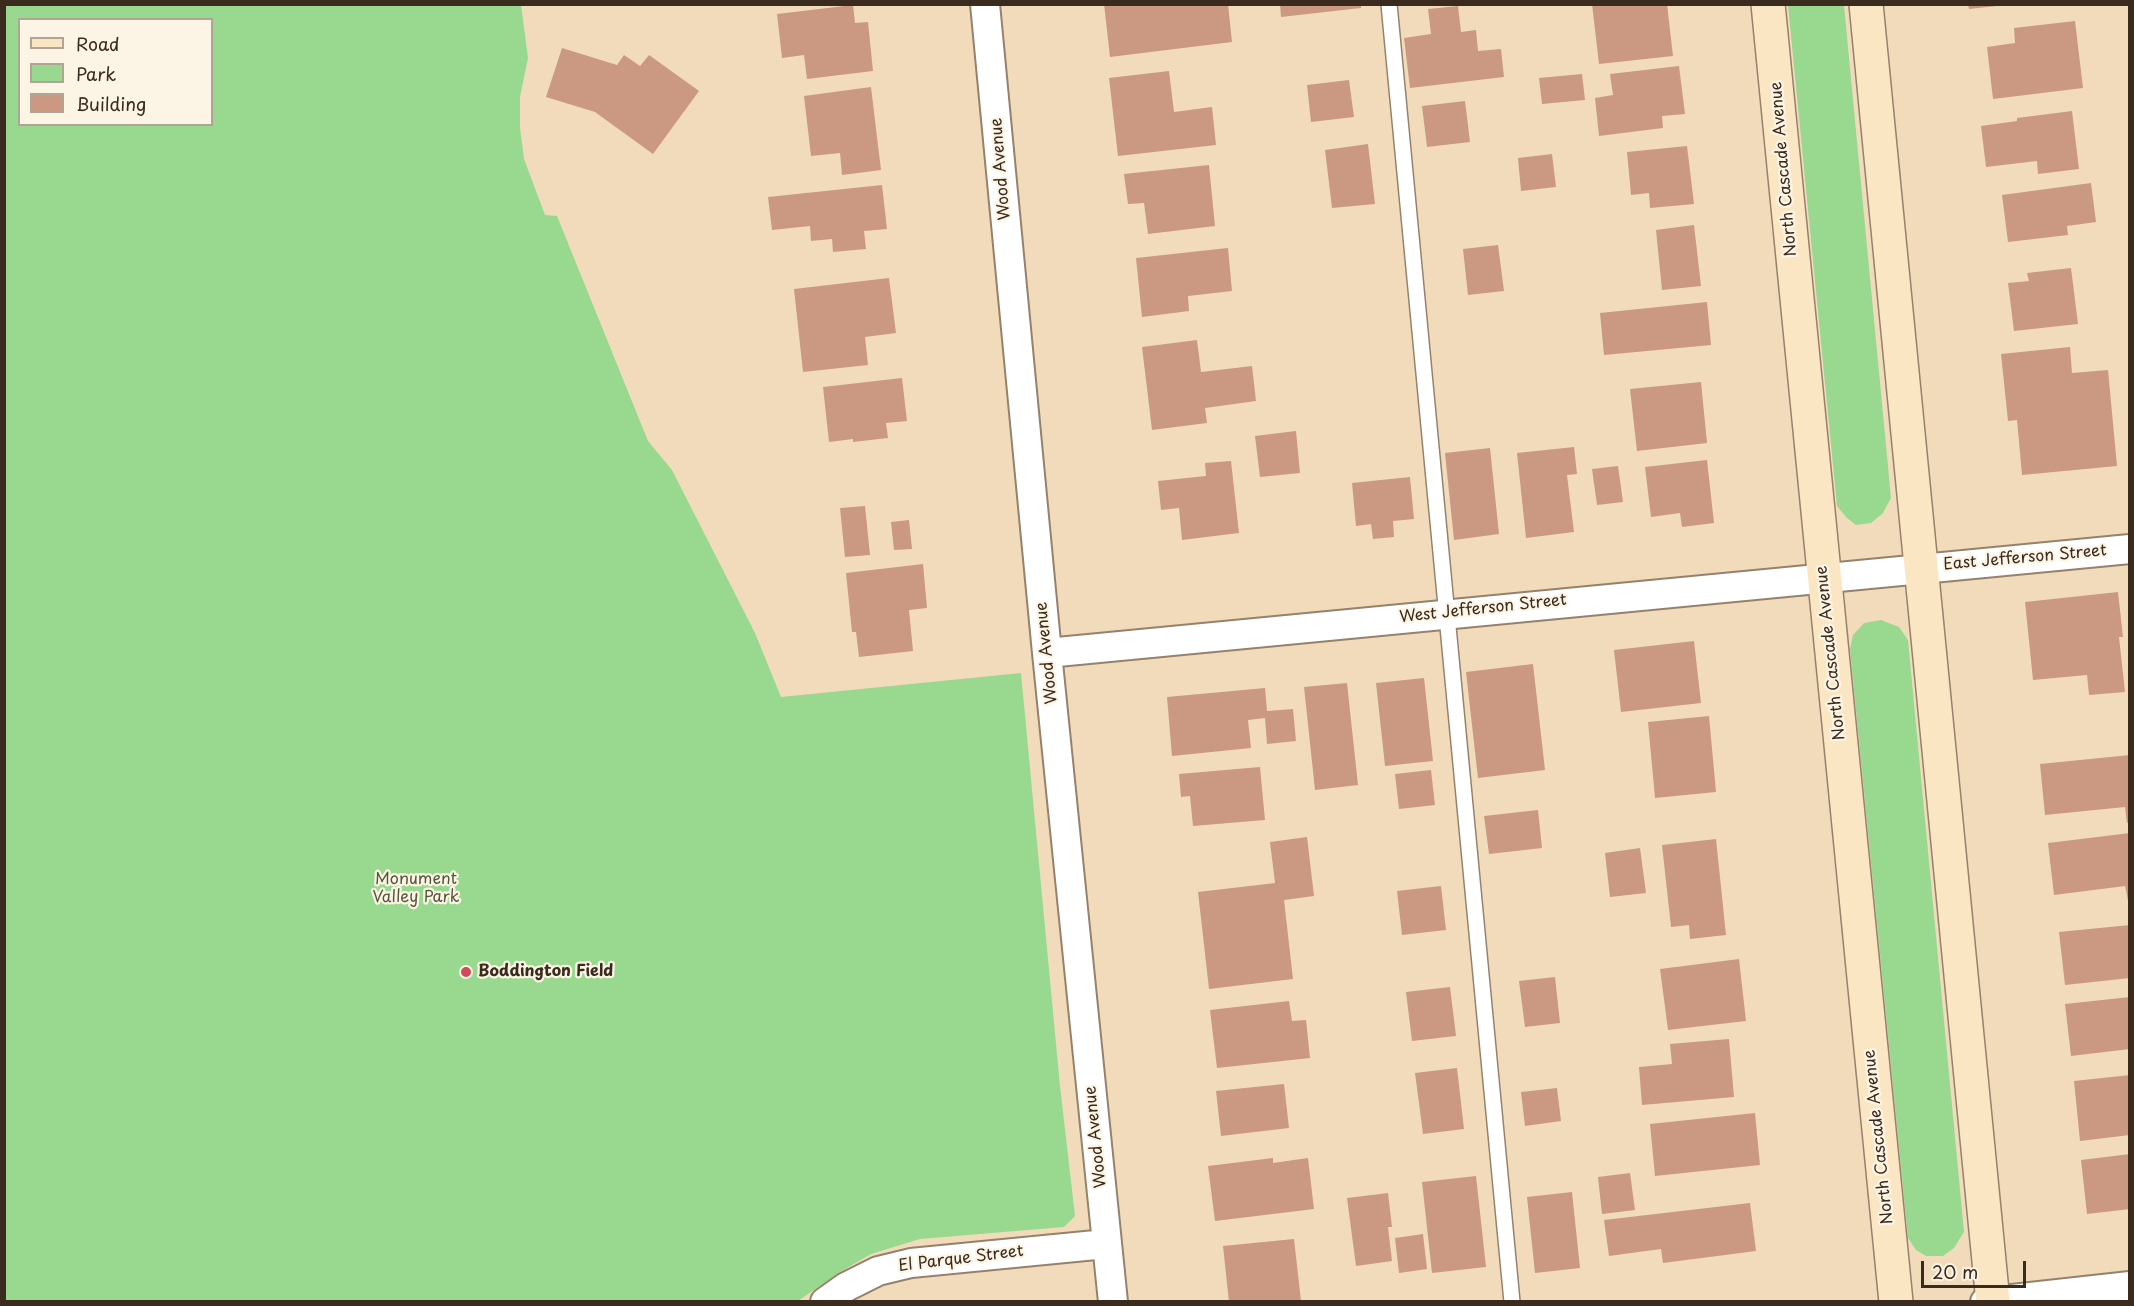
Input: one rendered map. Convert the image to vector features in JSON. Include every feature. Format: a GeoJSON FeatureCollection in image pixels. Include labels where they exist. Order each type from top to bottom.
{"type":"FeatureCollection","features":[{"type":"Feature","properties":{"kind":"main road","name":"North Cascade Avenue"},"geometry":{"type":"LineString","coordinates":[[1768,4],[1896,1302]]}},
{"type":"Feature","properties":{"kind":"main road"},"geometry":{"type":"LineString","coordinates":[[1866,4],[1990,1301]]}},
{"type":"Feature","properties":{"kind":"street","name":"Wood Avenue"},"geometry":{"type":"LineString","coordinates":[[985,4],[1047,652],[1113,1302]]}},
{"type":"Feature","properties":{"kind":"street","name":"East Jefferson Street"},"geometry":{"type":"LineString","coordinates":[[1920,568],[2130,549]]}},
{"type":"Feature","properties":{"kind":"street","name":"West Jefferson Street"},"geometry":{"type":"LineString","coordinates":[[1047,652],[1920,568]]}},
{"type":"Feature","properties":{"kind":"street","name":"El Parque Street"},"geometry":{"type":"LineString","coordinates":[[825,1302],[846,1287],[878,1271],[911,1263],[1106,1244]]}},
{"type":"Feature","properties":{"kind":"street"},"geometry":{"type":"LineString","coordinates":[[1990,1301],[2130,1286]]}},
{"type":"Feature","properties":{"kind":"lane"},"geometry":{"type":"LineString","coordinates":[[1389,4],[1512,1302]]}},
{"type":"Feature","properties":{"kind":"green space","name":"Monument Valley Park"},"geometry":{"type":"Polygon","coordinates":[[[5,4],[521,5],[528,58],[520,97],[520,128],[524,159],[545,215],[557,216],[648,441],[672,470],[755,633],[781,697],[1021,673],[1060,1086],[1075,1216],[1064,1227],[920,1239],[871,1254],[798,1301],[5,1301],[5,4]]]}},
{"type":"Feature","properties":{"kind":"green space"},"geometry":{"type":"Polygon","coordinates":[[[1788,5],[1844,5],[1891,498],[1883,513],[1871,523],[1856,525],[1837,506],[1788,5]]]}},
{"type":"Feature","properties":{"kind":"green space"},"geometry":{"type":"Polygon","coordinates":[[[1881,620],[1899,627],[1908,640],[1964,1232],[1954,1248],[1943,1256],[1926,1256],[1916,1250],[1908,1238],[1850,649],[1853,635],[1864,623],[1881,620]]]}},
{"type":"Feature","properties":{"kind":"building"},"geometry":{"type":"Polygon","coordinates":[[[1104,4],[1228,4],[1232,42],[1110,57],[1104,4]]]}},
{"type":"Feature","properties":{"kind":"building"},"geometry":{"type":"Polygon","coordinates":[[[1280,4],[1361,4],[1361,8],[1281,17],[1280,4]]]}},
{"type":"Feature","properties":{"kind":"building"},"geometry":{"type":"Polygon","coordinates":[[[1592,4],[1667,4],[1673,56],[1599,64],[1592,4]]]}},
{"type":"Feature","properties":{"kind":"building"},"geometry":{"type":"Polygon","coordinates":[[[1968,4],[1997,4],[1997,6],[1969,9],[1968,4]]]}},
{"type":"Feature","properties":{"kind":"building"},"geometry":{"type":"Polygon","coordinates":[[[853,5],[855,23],[868,22],[873,71],[807,79],[804,55],[782,58],[777,14],[853,5]]]}},
{"type":"Feature","properties":{"kind":"building"},"geometry":{"type":"Polygon","coordinates":[[[1458,6],[1461,32],[1476,30],[1478,51],[1501,49],[1504,77],[1410,88],[1404,38],[1431,34],[1428,9],[1458,6]]]}},
{"type":"Feature","properties":{"kind":"building"},"geometry":{"type":"Polygon","coordinates":[[[2075,21],[2083,88],[1993,99],[1987,47],[2015,43],[2014,28],[2075,21]]]}},
{"type":"Feature","properties":{"kind":"building"},"geometry":{"type":"Polygon","coordinates":[[[562,48],[617,65],[624,55],[640,66],[649,55],[699,91],[653,154],[595,112],[546,97],[562,48]]]}},
{"type":"Feature","properties":{"kind":"building"},"geometry":{"type":"Polygon","coordinates":[[[1679,66],[1685,114],[1662,116],[1663,128],[1599,136],[1595,98],[1613,95],[1610,74],[1679,66]]]}},
{"type":"Feature","properties":{"kind":"building"},"geometry":{"type":"Polygon","coordinates":[[[1169,71],[1174,112],[1212,107],[1216,145],[1118,156],[1109,78],[1169,71]]]}},
{"type":"Feature","properties":{"kind":"building"},"geometry":{"type":"Polygon","coordinates":[[[1582,74],[1585,100],[1542,104],[1539,78],[1582,74]]]}},
{"type":"Feature","properties":{"kind":"building"},"geometry":{"type":"Polygon","coordinates":[[[1349,80],[1354,117],[1311,122],[1307,85],[1349,80]]]}},
{"type":"Feature","properties":{"kind":"building"},"geometry":{"type":"Polygon","coordinates":[[[871,87],[881,170],[842,175],[840,153],[811,156],[804,96],[871,87]]]}},
{"type":"Feature","properties":{"kind":"building"},"geometry":{"type":"Polygon","coordinates":[[[1465,101],[1470,142],[1427,147],[1422,106],[1465,101]]]}},
{"type":"Feature","properties":{"kind":"building"},"geometry":{"type":"Polygon","coordinates":[[[2072,111],[2079,169],[2038,174],[2037,161],[1986,167],[1981,126],[2017,121],[2017,118],[2072,111]]]}},
{"type":"Feature","properties":{"kind":"building"},"geometry":{"type":"Polygon","coordinates":[[[1368,144],[1375,204],[1332,208],[1325,150],[1368,144]]]}},
{"type":"Feature","properties":{"kind":"building"},"geometry":{"type":"Polygon","coordinates":[[[1687,146],[1694,204],[1650,208],[1649,193],[1631,195],[1627,152],[1687,146]]]}},
{"type":"Feature","properties":{"kind":"building"},"geometry":{"type":"Polygon","coordinates":[[[1552,154],[1556,187],[1521,191],[1518,158],[1552,154]]]}},
{"type":"Feature","properties":{"kind":"building"},"geometry":{"type":"Polygon","coordinates":[[[1209,165],[1215,226],[1148,234],[1144,203],[1128,204],[1124,174],[1209,165]]]}},
{"type":"Feature","properties":{"kind":"building"},"geometry":{"type":"Polygon","coordinates":[[[2091,183],[2096,222],[2067,226],[2068,235],[2008,242],[2002,195],[2091,183]]]}},
{"type":"Feature","properties":{"kind":"building"},"geometry":{"type":"Polygon","coordinates":[[[882,185],[887,229],[864,231],[866,249],[833,252],[832,239],[811,241],[810,226],[772,230],[768,197],[882,185]]]}},
{"type":"Feature","properties":{"kind":"building"},"geometry":{"type":"Polygon","coordinates":[[[1694,225],[1701,286],[1662,290],[1656,230],[1694,225]]]}},
{"type":"Feature","properties":{"kind":"building"},"geometry":{"type":"Polygon","coordinates":[[[1498,245],[1504,291],[1468,295],[1463,249],[1498,245]]]}},
{"type":"Feature","properties":{"kind":"building"},"geometry":{"type":"Polygon","coordinates":[[[1228,248],[1232,291],[1188,296],[1189,311],[1142,317],[1136,258],[1228,248]]]}},
{"type":"Feature","properties":{"kind":"building"},"geometry":{"type":"Polygon","coordinates":[[[2071,268],[2078,324],[2014,331],[2008,283],[2029,281],[2027,273],[2071,268]]]}},
{"type":"Feature","properties":{"kind":"building"},"geometry":{"type":"Polygon","coordinates":[[[889,278],[896,333],[865,337],[868,365],[803,372],[794,289],[889,278]]]}},
{"type":"Feature","properties":{"kind":"building"},"geometry":{"type":"Polygon","coordinates":[[[1707,302],[1711,345],[1604,355],[1600,313],[1707,302]]]}},
{"type":"Feature","properties":{"kind":"building"},"geometry":{"type":"Polygon","coordinates":[[[1197,340],[1201,372],[1252,366],[1256,401],[1205,408],[1207,423],[1152,430],[1142,347],[1197,340]]]}},
{"type":"Feature","properties":{"kind":"building"},"geometry":{"type":"Polygon","coordinates":[[[2070,347],[2072,373],[2108,370],[2117,466],[2022,475],[2017,420],[2008,421],[2001,354],[2070,347]]]}},
{"type":"Feature","properties":{"kind":"building"},"geometry":{"type":"Polygon","coordinates":[[[902,378],[907,421],[886,423],[888,438],[829,442],[823,387],[902,378]]]}},
{"type":"Feature","properties":{"kind":"building"},"geometry":{"type":"Polygon","coordinates":[[[1701,382],[1707,443],[1637,451],[1630,389],[1701,382]]]}},
{"type":"Feature","properties":{"kind":"building"},"geometry":{"type":"Polygon","coordinates":[[[1296,431],[1300,473],[1260,477],[1255,436],[1296,431]]]}},
{"type":"Feature","properties":{"kind":"building"},"geometry":{"type":"Polygon","coordinates":[[[1574,447],[1577,474],[1567,475],[1574,532],[1526,538],[1517,453],[1574,447]]]}},
{"type":"Feature","properties":{"kind":"building"},"geometry":{"type":"Polygon","coordinates":[[[1490,448],[1499,534],[1454,540],[1445,453],[1490,448]]]}},
{"type":"Feature","properties":{"kind":"building"},"geometry":{"type":"Polygon","coordinates":[[[1707,460],[1714,523],[1682,527],[1680,513],[1651,517],[1645,467],[1707,460]]]}},
{"type":"Feature","properties":{"kind":"building"},"geometry":{"type":"Polygon","coordinates":[[[1231,461],[1239,533],[1182,540],[1179,508],[1161,510],[1158,481],[1206,476],[1205,463],[1231,461]]]}},
{"type":"Feature","properties":{"kind":"building"},"geometry":{"type":"Polygon","coordinates":[[[1618,466],[1623,502],[1597,505],[1592,469],[1618,466]]]}},
{"type":"Feature","properties":{"kind":"building"},"geometry":{"type":"Polygon","coordinates":[[[1410,477],[1414,519],[1393,521],[1394,537],[1373,539],[1371,524],[1356,526],[1352,483],[1410,477]]]}},
{"type":"Feature","properties":{"kind":"building"},"geometry":{"type":"Polygon","coordinates":[[[865,506],[870,555],[845,557],[840,508],[865,506]]]}},
{"type":"Feature","properties":{"kind":"building"},"geometry":{"type":"Polygon","coordinates":[[[909,520],[912,549],[894,550],[891,522],[909,520]]]}},
{"type":"Feature","properties":{"kind":"building"},"geometry":{"type":"Polygon","coordinates":[[[923,564],[927,608],[909,610],[913,651],[859,657],[856,632],[852,632],[846,573],[923,564]]]}},
{"type":"Feature","properties":{"kind":"building"},"geometry":{"type":"Polygon","coordinates":[[[2118,592],[2123,637],[2119,637],[2125,692],[2089,695],[2087,675],[2033,680],[2025,602],[2118,592]]]}},
{"type":"Feature","properties":{"kind":"building"},"geometry":{"type":"Polygon","coordinates":[[[1694,641],[1701,703],[1621,712],[1614,650],[1694,641]]]}},
{"type":"Feature","properties":{"kind":"building"},"geometry":{"type":"Polygon","coordinates":[[[1533,664],[1545,770],[1478,778],[1466,672],[1533,664]]]}},
{"type":"Feature","properties":{"kind":"building"},"geometry":{"type":"Polygon","coordinates":[[[1424,678],[1433,761],[1385,766],[1376,683],[1424,678]]]}},
{"type":"Feature","properties":{"kind":"building"},"geometry":{"type":"Polygon","coordinates":[[[1347,683],[1358,785],[1315,790],[1304,687],[1347,683]]]}},
{"type":"Feature","properties":{"kind":"building"},"geometry":{"type":"Polygon","coordinates":[[[1265,688],[1267,711],[1293,709],[1296,741],[1267,744],[1265,718],[1248,720],[1251,748],[1172,756],[1167,697],[1265,688]]]}},
{"type":"Feature","properties":{"kind":"building"},"geometry":{"type":"Polygon","coordinates":[[[1709,716],[1716,792],[1655,798],[1648,722],[1709,716]]]}},
{"type":"Feature","properties":{"kind":"building"},"geometry":{"type":"Polygon","coordinates":[[[2130,755],[2130,822],[2127,823],[2125,807],[2045,815],[2040,764],[2130,755]]]}},
{"type":"Feature","properties":{"kind":"building"},"geometry":{"type":"Polygon","coordinates":[[[1260,767],[1265,820],[1193,826],[1190,796],[1181,797],[1179,774],[1260,767]]]}},
{"type":"Feature","properties":{"kind":"building"},"geometry":{"type":"Polygon","coordinates":[[[1431,770],[1435,805],[1399,809],[1395,774],[1431,770]]]}},
{"type":"Feature","properties":{"kind":"building"},"geometry":{"type":"Polygon","coordinates":[[[1538,810],[1542,848],[1489,854],[1484,816],[1538,810]]]}},
{"type":"Feature","properties":{"kind":"building"},"geometry":{"type":"Polygon","coordinates":[[[2130,833],[2130,910],[2125,886],[2054,895],[2048,843],[2130,833]]]}},
{"type":"Feature","properties":{"kind":"building"},"geometry":{"type":"Polygon","coordinates":[[[1307,837],[1314,896],[1284,900],[1293,979],[1209,989],[1198,892],[1275,883],[1270,842],[1307,837]]]}},
{"type":"Feature","properties":{"kind":"building"},"geometry":{"type":"Polygon","coordinates":[[[1716,839],[1726,935],[1690,939],[1689,925],[1671,927],[1662,845],[1716,839]]]}},
{"type":"Feature","properties":{"kind":"building"},"geometry":{"type":"Polygon","coordinates":[[[1640,848],[1646,893],[1610,897],[1605,853],[1640,848]]]}},
{"type":"Feature","properties":{"kind":"building"},"geometry":{"type":"Polygon","coordinates":[[[1441,886],[1446,930],[1402,935],[1397,891],[1441,886]]]}},
{"type":"Feature","properties":{"kind":"building"},"geometry":{"type":"Polygon","coordinates":[[[2130,925],[2130,978],[2065,985],[2059,932],[2130,925]]]}},
{"type":"Feature","properties":{"kind":"building"},"geometry":{"type":"Polygon","coordinates":[[[1739,959],[1746,1021],[1668,1030],[1660,969],[1739,959]]]}},
{"type":"Feature","properties":{"kind":"building"},"geometry":{"type":"Polygon","coordinates":[[[1555,977],[1560,1023],[1525,1027],[1519,981],[1555,977]]]}},
{"type":"Feature","properties":{"kind":"building"},"geometry":{"type":"Polygon","coordinates":[[[1450,987],[1456,1036],[1412,1041],[1406,992],[1450,987]]]}},
{"type":"Feature","properties":{"kind":"building"},"geometry":{"type":"Polygon","coordinates":[[[2130,997],[2130,1049],[2071,1056],[2065,1004],[2130,997]]]}},
{"type":"Feature","properties":{"kind":"building"},"geometry":{"type":"Polygon","coordinates":[[[1289,1001],[1292,1021],[1306,1020],[1310,1058],[1217,1068],[1210,1010],[1289,1001]]]}},
{"type":"Feature","properties":{"kind":"building"},"geometry":{"type":"Polygon","coordinates":[[[1729,1039],[1734,1097],[1642,1105],[1639,1067],[1672,1064],[1670,1044],[1729,1039]]]}},
{"type":"Feature","properties":{"kind":"building"},"geometry":{"type":"Polygon","coordinates":[[[1457,1068],[1464,1129],[1423,1134],[1415,1073],[1457,1068]]]}},
{"type":"Feature","properties":{"kind":"building"},"geometry":{"type":"Polygon","coordinates":[[[2130,1075],[2130,1135],[2080,1141],[2074,1081],[2130,1075]]]}},
{"type":"Feature","properties":{"kind":"building"},"geometry":{"type":"Polygon","coordinates":[[[1284,1084],[1289,1128],[1221,1136],[1216,1091],[1284,1084]]]}},
{"type":"Feature","properties":{"kind":"building"},"geometry":{"type":"Polygon","coordinates":[[[1557,1088],[1561,1121],[1525,1126],[1521,1092],[1557,1088]]]}},
{"type":"Feature","properties":{"kind":"building"},"geometry":{"type":"Polygon","coordinates":[[[1755,1113],[1760,1165],[1655,1176],[1650,1124],[1755,1113]]]}},
{"type":"Feature","properties":{"kind":"building"},"geometry":{"type":"Polygon","coordinates":[[[2130,1154],[2130,1209],[2087,1214],[2081,1160],[2130,1154]]]}},
{"type":"Feature","properties":{"kind":"building"},"geometry":{"type":"Polygon","coordinates":[[[1273,1158],[1273,1163],[1308,1158],[1314,1209],[1215,1221],[1208,1166],[1273,1158]]]}},
{"type":"Feature","properties":{"kind":"building"},"geometry":{"type":"Polygon","coordinates":[[[1630,1173],[1635,1210],[1602,1214],[1598,1177],[1630,1173]]]}},
{"type":"Feature","properties":{"kind":"building"},"geometry":{"type":"Polygon","coordinates":[[[1476,1176],[1486,1267],[1432,1273],[1422,1182],[1476,1176]]]}},
{"type":"Feature","properties":{"kind":"building"},"geometry":{"type":"Polygon","coordinates":[[[1572,1192],[1580,1268],[1535,1273],[1527,1197],[1572,1192]]]}},
{"type":"Feature","properties":{"kind":"building"},"geometry":{"type":"Polygon","coordinates":[[[1388,1193],[1392,1227],[1388,1227],[1392,1261],[1356,1266],[1347,1198],[1388,1193]]]}},
{"type":"Feature","properties":{"kind":"building"},"geometry":{"type":"Polygon","coordinates":[[[1750,1203],[1756,1251],[1663,1263],[1661,1249],[1609,1256],[1604,1220],[1750,1203]]]}},
{"type":"Feature","properties":{"kind":"building"},"geometry":{"type":"Polygon","coordinates":[[[1423,1234],[1427,1269],[1399,1273],[1395,1238],[1423,1234]]]}},
{"type":"Feature","properties":{"kind":"building"},"geometry":{"type":"Polygon","coordinates":[[[1294,1239],[1301,1301],[1229,1302],[1223,1246],[1294,1239]]]}},
{"type":"Feature","properties":{"kind":"place","name":"Boddington Field"},"geometry":{"type":"Point","coordinates":[466,972]}}]}
